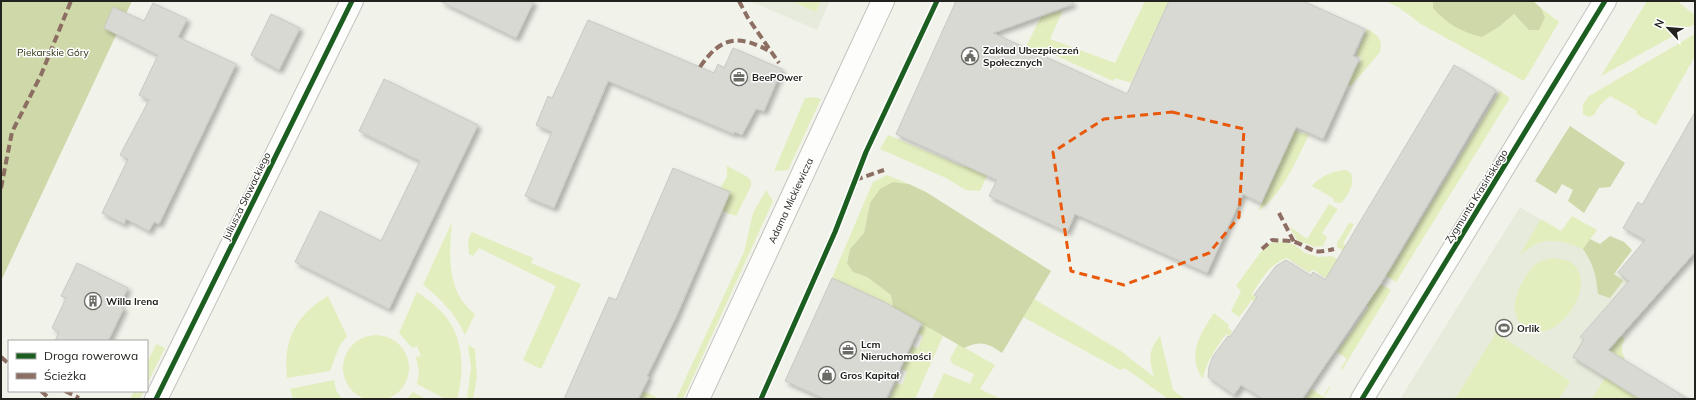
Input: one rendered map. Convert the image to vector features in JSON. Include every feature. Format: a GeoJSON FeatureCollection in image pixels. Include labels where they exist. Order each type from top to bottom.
{"type":"FeatureCollection","features":[{"type":"Feature","properties":{"kind":"street","name":"Juliusza Słowackiego"},"geometry":{"type":"LineString","coordinates":[[156,399],[352,1]]}},
{"type":"Feature","properties":{"kind":"street","name":"Adama Mickiewicza"},"geometry":{"type":"LineString","coordinates":[[698,399],[804,168],[883,1]]}},
{"type":"Feature","properties":{"kind":"street","name":"Zygmunta Krasińskiego"},"geometry":{"type":"LineString","coordinates":[[1362,399],[1605,1]]}},
{"type":"Feature","properties":{"kind":"highlighted area"},"geometry":{"type":"Polygon","coordinates":[[[1172,112],[1244,129],[1239,217],[1209,253],[1124,285],[1071,271],[1053,152],[1104,119],[1172,112]]]}},
{"type":"Feature","properties":{"kind":"shaded area"},"geometry":{"type":"Polygon","coordinates":[[[750,1],[830,1],[817,30],[750,1]]]}},
{"type":"Feature","properties":{"kind":"shaded area"},"geometry":{"type":"Polygon","coordinates":[[[1520,207],[1588,249],[1629,281],[1580,337],[1621,358],[1595,399],[1400,399],[1520,207]]]}},
{"type":"Feature","properties":{"kind":"green space","name":"Piekarskie Góry"},"geometry":{"type":"Polygon","coordinates":[[[1,1],[132,1],[1,281],[1,1]]]}},
{"type":"Feature","properties":{"kind":"green space"},"geometry":{"type":"Polygon","coordinates":[[[792,1],[821,1],[816,12],[792,1]]]}},
{"type":"Feature","properties":{"kind":"green space"},"geometry":{"type":"Polygon","coordinates":[[[1145,1],[1169,1],[1131,83],[1115,78],[1113,81],[1045,51],[980,191],[966,190],[946,178],[880,149],[888,135],[964,167],[1041,17],[1063,10],[1050,39],[1115,63],[1145,1]]]}},
{"type":"Feature","properties":{"kind":"green space"},"geometry":{"type":"Polygon","coordinates":[[[1385,1],[1433,1],[1433,8],[1500,26],[1514,14],[1529,30],[1545,17],[1541,8],[1559,22],[1524,81],[1421,24],[1398,7],[1385,1]]]}},
{"type":"Feature","properties":{"kind":"green space"},"geometry":{"type":"Polygon","coordinates":[[[1433,1],[1533,1],[1541,8],[1545,17],[1539,30],[1529,30],[1514,14],[1500,26],[1482,37],[1467,33],[1449,23],[1433,8],[1433,1]]]}},
{"type":"Feature","properties":{"kind":"green space"},"geometry":{"type":"Polygon","coordinates":[[[1647,1],[1677,1],[1695,15],[1695,24],[1601,76],[1647,1]]]}},
{"type":"Feature","properties":{"kind":"green space"},"geometry":{"type":"Polygon","coordinates":[[[1367,29],[1379,38],[1381,44],[1380,52],[1351,86],[1341,82],[1355,69],[1362,58],[1356,55],[1367,29]]]}},
{"type":"Feature","properties":{"kind":"green space"},"geometry":{"type":"Polygon","coordinates":[[[1695,34],[1695,56],[1656,125],[1636,114],[1637,111],[1610,96],[1600,105],[1594,115],[1588,117],[1583,114],[1583,104],[1589,96],[1695,34]]]}},
{"type":"Feature","properties":{"kind":"green space"},"geometry":{"type":"Polygon","coordinates":[[[1500,91],[1510,98],[1396,282],[1337,247],[1337,243],[1349,223],[1354,224],[1343,244],[1389,272],[1500,91]]]}},
{"type":"Feature","properties":{"kind":"green space"},"geometry":{"type":"Polygon","coordinates":[[[816,97],[821,99],[788,170],[774,171],[805,98],[816,97]]]}},
{"type":"Feature","properties":{"kind":"green space"},"geometry":{"type":"Polygon","coordinates":[[[1570,126],[1625,163],[1610,187],[1599,188],[1584,213],[1568,201],[1573,190],[1562,184],[1556,194],[1535,181],[1570,126]]]}},
{"type":"Feature","properties":{"kind":"green space"},"geometry":{"type":"Polygon","coordinates":[[[1294,131],[1309,135],[1288,177],[1275,196],[1258,211],[1294,131]]]}},
{"type":"Feature","properties":{"kind":"green space"},"geometry":{"type":"Polygon","coordinates":[[[727,166],[748,177],[751,181],[751,186],[736,216],[722,211],[720,188],[727,177],[727,166]]]}},
{"type":"Feature","properties":{"kind":"green space"},"geometry":{"type":"Polygon","coordinates":[[[1346,170],[1351,173],[1352,181],[1350,189],[1342,203],[1334,202],[1333,198],[1312,186],[1319,179],[1327,175],[1346,170]]]}},
{"type":"Feature","properties":{"kind":"green space"},"geometry":{"type":"Polygon","coordinates":[[[887,175],[909,184],[893,182],[870,203],[864,233],[850,249],[847,263],[853,272],[867,277],[891,295],[893,307],[832,278],[873,182],[887,175]]]}},
{"type":"Feature","properties":{"kind":"green space"},"geometry":{"type":"Polygon","coordinates":[[[893,182],[909,184],[926,192],[1051,271],[1002,353],[993,347],[980,343],[964,348],[893,307],[891,295],[867,277],[853,272],[847,263],[850,249],[864,233],[870,203],[880,189],[893,182]]]}},
{"type":"Feature","properties":{"kind":"green space"},"geometry":{"type":"Polygon","coordinates":[[[766,190],[773,201],[683,399],[676,399],[744,252],[753,213],[766,190]]]}},
{"type":"Feature","properties":{"kind":"green space"},"geometry":{"type":"Polygon","coordinates":[[[1329,204],[1338,209],[1322,233],[1327,237],[1323,246],[1315,247],[1297,240],[1289,226],[1307,239],[1329,204]]]}},
{"type":"Feature","properties":{"kind":"green space"},"geometry":{"type":"Polygon","coordinates":[[[1572,216],[1597,230],[1583,249],[1557,241],[1549,241],[1534,245],[1519,256],[1541,219],[1561,231],[1572,216]]]}},
{"type":"Feature","properties":{"kind":"green space"},"geometry":{"type":"Polygon","coordinates":[[[452,222],[450,259],[454,284],[466,305],[475,314],[465,335],[447,307],[436,295],[423,285],[452,222]]]}},
{"type":"Feature","properties":{"kind":"green space"},"geometry":{"type":"Polygon","coordinates":[[[472,232],[533,258],[531,263],[581,284],[541,369],[523,360],[556,286],[479,248],[473,256],[469,254],[468,240],[472,232]]]}},
{"type":"Feature","properties":{"kind":"green space"},"geometry":{"type":"Polygon","coordinates":[[[1610,236],[1624,242],[1632,250],[1614,274],[1623,281],[1610,298],[1598,294],[1594,270],[1583,249],[1590,239],[1600,244],[1610,236]]]}},
{"type":"Feature","properties":{"kind":"green space"},"geometry":{"type":"Polygon","coordinates":[[[1284,242],[1295,245],[1305,253],[1319,257],[1332,256],[1391,290],[1342,370],[1341,368],[1347,359],[1337,352],[1369,307],[1314,270],[1309,272],[1287,258],[1275,264],[1271,268],[1252,294],[1256,298],[1254,301],[1252,300],[1239,317],[1231,311],[1241,291],[1236,286],[1260,253],[1270,243],[1284,242]]]}},
{"type":"Feature","properties":{"kind":"green space"},"geometry":{"type":"Polygon","coordinates":[[[1552,258],[1570,262],[1579,273],[1581,286],[1577,301],[1568,314],[1557,325],[1544,331],[1531,331],[1520,323],[1516,316],[1515,301],[1517,294],[1528,272],[1537,263],[1552,258]]]}},
{"type":"Feature","properties":{"kind":"green space"},"geometry":{"type":"Polygon","coordinates":[[[417,292],[430,302],[449,321],[458,339],[462,370],[457,399],[445,399],[417,384],[419,372],[416,357],[421,356],[417,346],[412,348],[399,333],[417,292]]]}},
{"type":"Feature","properties":{"kind":"green space"},"geometry":{"type":"Polygon","coordinates":[[[328,296],[347,336],[339,347],[330,371],[287,378],[287,352],[294,330],[299,321],[307,312],[328,296]]]}},
{"type":"Feature","properties":{"kind":"green space"},"geometry":{"type":"Polygon","coordinates":[[[1034,299],[1121,351],[1154,377],[1151,365],[1151,355],[1153,346],[1160,336],[1173,390],[1185,399],[1168,399],[1125,368],[1120,370],[1023,317],[1034,299]]]}},
{"type":"Feature","properties":{"kind":"green space"},"geometry":{"type":"Polygon","coordinates":[[[1214,313],[1229,325],[1228,328],[1232,331],[1230,336],[1226,334],[1212,355],[1206,366],[1203,379],[1198,370],[1195,353],[1200,337],[1214,313]]]}},
{"type":"Feature","properties":{"kind":"green space"},"geometry":{"type":"Polygon","coordinates":[[[923,324],[943,336],[915,399],[889,399],[896,383],[902,385],[907,372],[902,369],[912,346],[918,349],[923,336],[918,333],[923,324]]]}},
{"type":"Feature","properties":{"kind":"green space"},"geometry":{"type":"Polygon","coordinates":[[[1496,333],[1570,381],[1559,399],[1455,399],[1496,333]]]}},
{"type":"Feature","properties":{"kind":"green space"},"geometry":{"type":"Polygon","coordinates":[[[376,335],[389,337],[399,345],[407,355],[409,368],[407,381],[399,391],[389,399],[376,401],[363,399],[353,391],[345,381],[343,368],[345,355],[353,345],[363,337],[376,335]]]}},
{"type":"Feature","properties":{"kind":"green space"},"geometry":{"type":"Polygon","coordinates":[[[1621,336],[1625,339],[1622,345],[1622,352],[1640,399],[1592,399],[1616,361],[1609,351],[1621,336]]]}},
{"type":"Feature","properties":{"kind":"green space"},"geometry":{"type":"Polygon","coordinates":[[[156,344],[165,348],[148,382],[148,361],[156,344]]]}},
{"type":"Feature","properties":{"kind":"green space"},"geometry":{"type":"Polygon","coordinates":[[[958,344],[995,365],[980,389],[1001,399],[932,399],[944,373],[970,384],[974,374],[953,364],[950,359],[958,344]]]}},
{"type":"Feature","properties":{"kind":"green space"},"geometry":{"type":"Polygon","coordinates":[[[468,345],[475,349],[477,377],[473,399],[467,399],[471,367],[468,345]]]}},
{"type":"Feature","properties":{"kind":"green space"},"geometry":{"type":"Polygon","coordinates":[[[334,380],[336,390],[342,399],[293,399],[290,389],[334,380]]]}},
{"type":"Feature","properties":{"kind":"green space"},"geometry":{"type":"Polygon","coordinates":[[[1329,387],[1330,388],[1323,399],[1305,399],[1312,389],[1323,397],[1329,387]]]}},
{"type":"Feature","properties":{"kind":"green space"},"geometry":{"type":"Polygon","coordinates":[[[644,391],[659,399],[640,399],[644,391]]]}},
{"type":"Feature","properties":{"kind":"green space"},"geometry":{"type":"Polygon","coordinates":[[[134,392],[144,392],[140,399],[130,399],[134,392]]]}},
{"type":"Feature","properties":{"kind":"green space"},"geometry":{"type":"Polygon","coordinates":[[[413,392],[426,399],[407,399],[413,392]]]}},
{"type":"Feature","properties":{"kind":"building"},"geometry":{"type":"Polygon","coordinates":[[[440,1],[534,1],[516,38],[440,1]]]}},
{"type":"Feature","properties":{"kind":"building"},"geometry":{"type":"Polygon","coordinates":[[[956,1],[1072,1],[1073,4],[993,33],[1127,94],[1169,1],[1303,1],[1365,29],[1353,56],[1359,59],[1323,139],[1296,127],[1261,203],[1243,194],[1207,273],[1075,214],[1067,232],[989,196],[997,180],[896,134],[956,1]]]}},
{"type":"Feature","properties":{"kind":"building"},"geometry":{"type":"Polygon","coordinates":[[[153,3],[187,19],[178,37],[236,64],[159,224],[154,222],[149,231],[126,219],[124,224],[102,213],[128,159],[120,155],[149,100],[139,95],[158,55],[104,28],[113,7],[144,21],[153,3]]]}},
{"type":"Feature","properties":{"kind":"building"},"geometry":{"type":"Polygon","coordinates":[[[271,14],[300,28],[279,70],[251,55],[271,14]]]}},
{"type":"Feature","properties":{"kind":"building"},"geometry":{"type":"Polygon","coordinates":[[[588,20],[714,73],[718,64],[724,68],[733,48],[782,69],[764,111],[756,109],[742,135],[735,132],[734,134],[608,81],[554,208],[525,196],[552,132],[536,125],[548,96],[552,98],[588,20]]]}},
{"type":"Feature","properties":{"kind":"building"},"geometry":{"type":"Polygon","coordinates":[[[1454,65],[1496,90],[1381,283],[1302,399],[1263,399],[1241,385],[1234,395],[1208,377],[1209,367],[1213,356],[1228,336],[1230,337],[1257,297],[1254,295],[1276,266],[1286,260],[1311,276],[1313,272],[1325,280],[1454,65]]]}},
{"type":"Feature","properties":{"kind":"building"},"geometry":{"type":"Polygon","coordinates":[[[384,79],[478,125],[389,309],[295,262],[320,211],[381,241],[420,161],[359,131],[384,79]]]}},
{"type":"Feature","properties":{"kind":"building"},"geometry":{"type":"Polygon","coordinates":[[[1695,112],[1695,252],[1608,350],[1688,399],[1640,399],[1573,357],[1584,339],[1580,337],[1629,281],[1618,272],[1645,240],[1623,228],[1638,202],[1642,205],[1695,112]]]}},
{"type":"Feature","properties":{"kind":"building"},"geometry":{"type":"Polygon","coordinates":[[[673,168],[730,192],[676,317],[647,376],[649,377],[638,399],[564,399],[609,297],[616,300],[673,168]]]}},
{"type":"Feature","properties":{"kind":"building","name":"Willa Irena"},"geometry":{"type":"Polygon","coordinates":[[[77,263],[128,288],[119,305],[124,308],[108,340],[55,340],[59,332],[52,328],[66,298],[61,296],[77,263]]]}},
{"type":"Feature","properties":{"kind":"building"},"geometry":{"type":"Polygon","coordinates":[[[832,278],[884,302],[921,323],[886,399],[825,399],[785,381],[832,278]]]}},
{"type":"Feature","properties":{"kind":"marked path"},"geometry":{"type":"LineString","coordinates":[[1,188],[12,132],[41,75],[71,1]]}},
{"type":"Feature","properties":{"kind":"marked path"},"geometry":{"type":"LineString","coordinates":[[739,1],[748,18],[779,63]]}},
{"type":"Feature","properties":{"kind":"marked path"},"geometry":{"type":"LineString","coordinates":[[700,67],[715,49],[731,41],[749,42],[771,52]]}},
{"type":"Feature","properties":{"kind":"marked path"},"geometry":{"type":"LineString","coordinates":[[855,180],[884,170]]}},
{"type":"Feature","properties":{"kind":"marked path"},"geometry":{"type":"LineString","coordinates":[[1279,213],[1294,242]]}},
{"type":"Feature","properties":{"kind":"marked path"},"geometry":{"type":"LineString","coordinates":[[1262,249],[1272,240],[1295,242],[1317,251],[1334,249]]}},
{"type":"Feature","properties":{"kind":"marked path"},"geometry":{"type":"LineString","coordinates":[[1,357],[8,363]]}},
{"type":"Feature","properties":{"kind":"marked path"},"geometry":{"type":"LineString","coordinates":[[42,392],[50,399]]}},
{"type":"Feature","properties":{"kind":"marked path"},"geometry":{"type":"LineString","coordinates":[[67,392],[79,398]]}},
{"type":"Feature","properties":{"kind":"cycle path"},"geometry":{"type":"LineString","coordinates":[[156,399],[352,1]]}},
{"type":"Feature","properties":{"kind":"cycle path"},"geometry":{"type":"LineString","coordinates":[[761,399],[835,232],[866,152],[937,1]]}},
{"type":"Feature","properties":{"kind":"cycle path"},"geometry":{"type":"LineString","coordinates":[[1362,399],[1605,1]]}},
{"type":"Feature","properties":{"kind":"place","name":"Zakład Ubezpieczeń Społecznych"},"geometry":{"type":"Point","coordinates":[970,56]}},
{"type":"Feature","properties":{"kind":"place","name":"BeePOwer"},"geometry":{"type":"Point","coordinates":[739,77]}},
{"type":"Feature","properties":{"kind":"place","name":"Willa Irena"},"geometry":{"type":"Point","coordinates":[93,301]}},
{"type":"Feature","properties":{"kind":"place","name":"Orlik"},"geometry":{"type":"Point","coordinates":[1504,328]}},
{"type":"Feature","properties":{"kind":"place","name":"Lcm Nieruchomości"},"geometry":{"type":"Point","coordinates":[848,350]}},
{"type":"Feature","properties":{"kind":"place","name":"Gros Kapitał"},"geometry":{"type":"Point","coordinates":[827,375]}}]}
